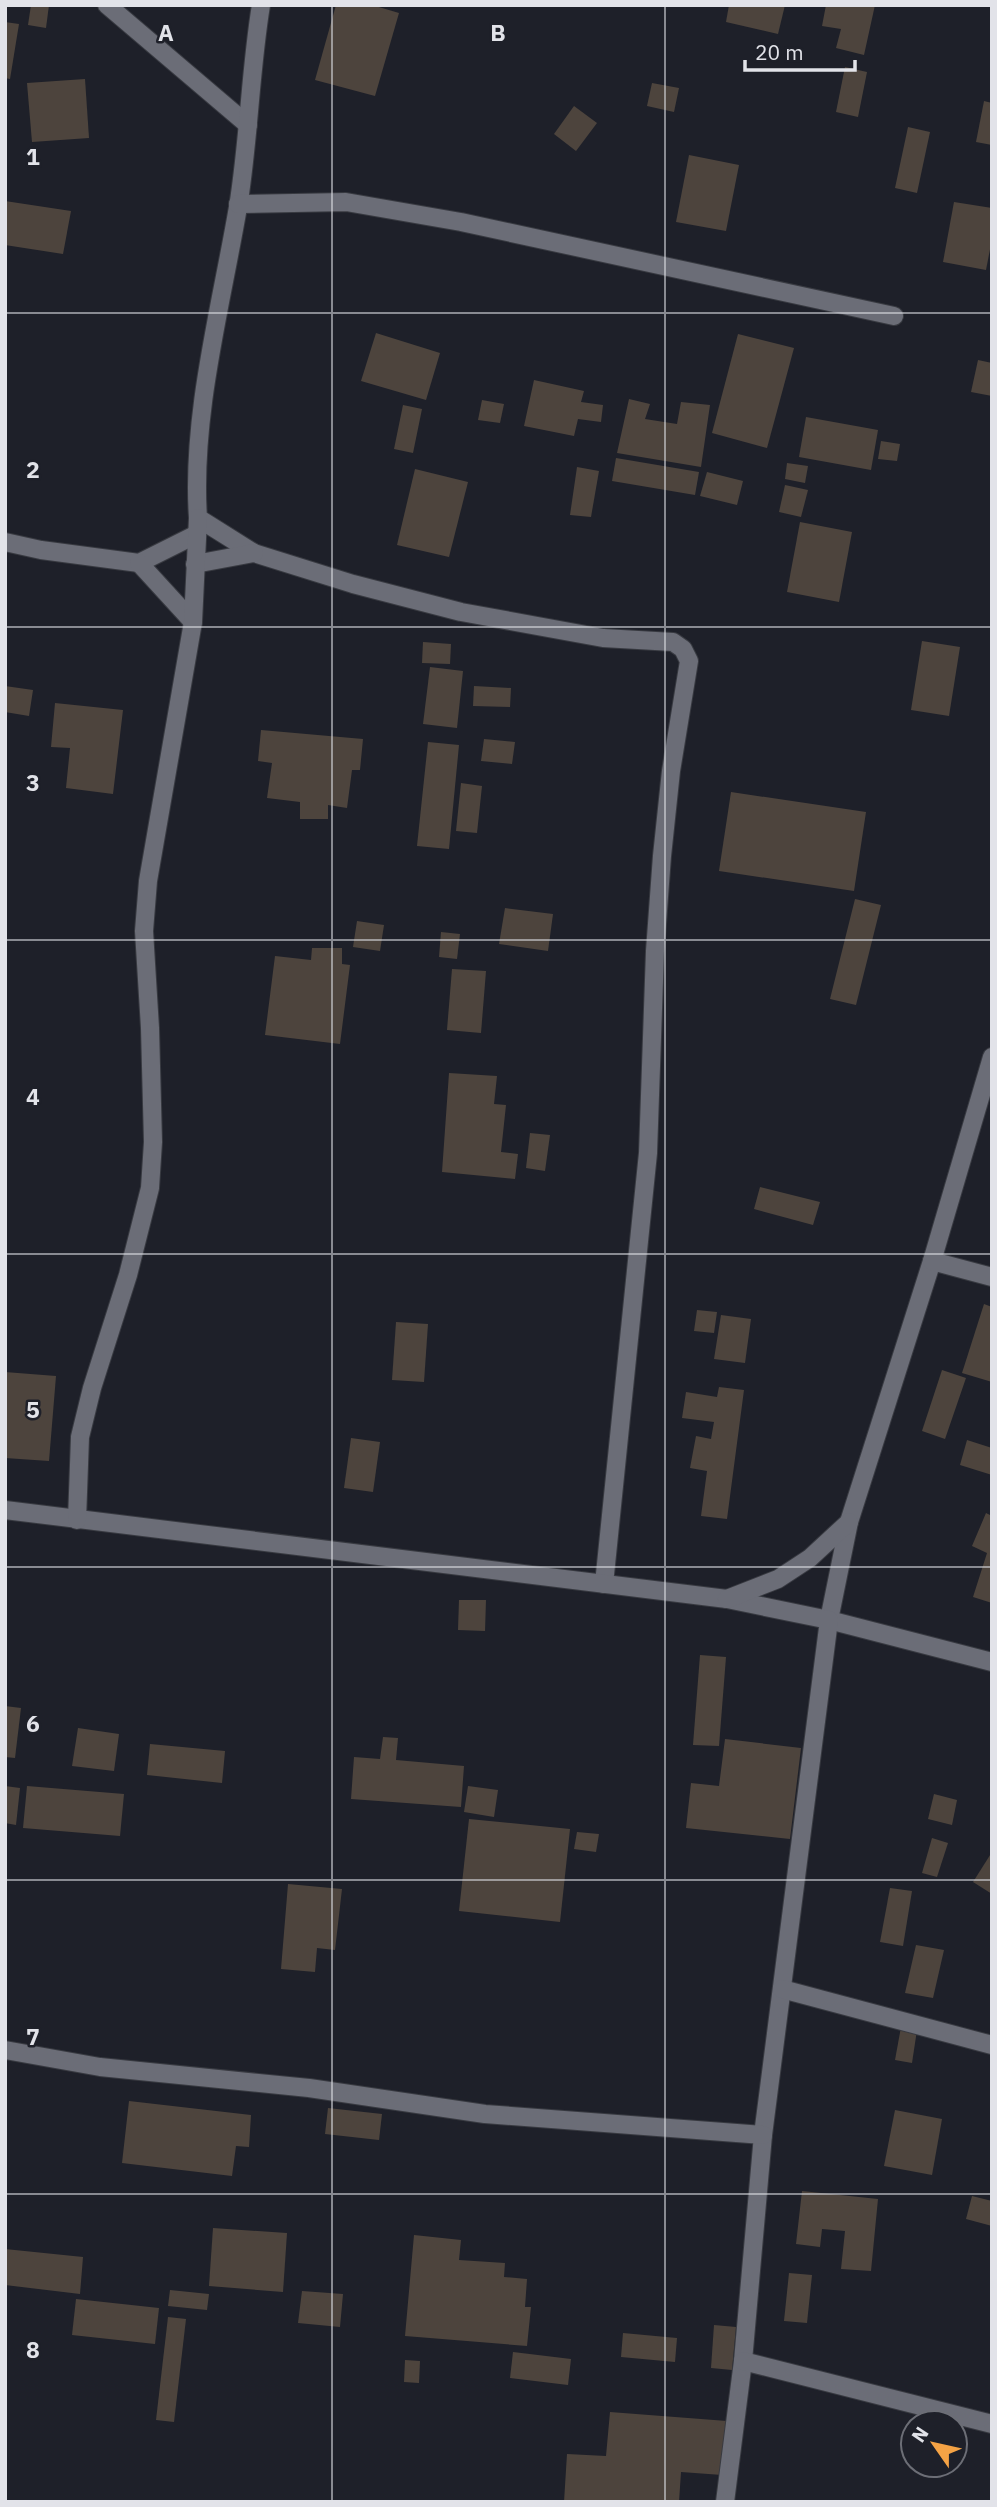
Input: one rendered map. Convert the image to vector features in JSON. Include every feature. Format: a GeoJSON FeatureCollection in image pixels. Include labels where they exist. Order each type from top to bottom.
{"type":"FeatureCollection","features":[{"type":"Feature","properties":{"kind":"street"},"geometry":{"type":"LineString","coordinates":[[107,5],[248,125]]}},
{"type":"Feature","properties":{"kind":"street"},"geometry":{"type":"LineString","coordinates":[[77,1520],[80,1437],[92,1388],[128,1275],[150,1188],[153,1142],[145,931],[147,894],[193,622],[199,446],[210,361],[239,204],[261,5]]}},
{"type":"Feature","properties":{"kind":"street"},"geometry":{"type":"LineString","coordinates":[[239,204],[346,202],[461,222],[894,316]]}},
{"type":"Feature","properties":{"kind":"street"},"geometry":{"type":"LineString","coordinates":[[197,526],[254,553],[353,584],[461,612],[603,638],[673,642],[683,649],[689,660],[671,771],[662,856],[655,951],[648,1153],[604,1584]]}},
{"type":"Feature","properties":{"kind":"street"},"geometry":{"type":"LineString","coordinates":[[5,542],[41,550],[139,563],[170,550],[197,526]]}},
{"type":"Feature","properties":{"kind":"street"},"geometry":{"type":"LineString","coordinates":[[195,564],[254,553]]}},
{"type":"Feature","properties":{"kind":"street"},"geometry":{"type":"LineString","coordinates":[[139,563],[193,622]]}},
{"type":"Feature","properties":{"kind":"street"},"geometry":{"type":"LineString","coordinates":[[725,2502],[743,2361],[763,2136],[829,1620],[849,1522],[932,1261],[992,1057]]}},
{"type":"Feature","properties":{"kind":"street"},"geometry":{"type":"LineString","coordinates":[[932,1261],[992,1277]]}},
{"type":"Feature","properties":{"kind":"street"},"geometry":{"type":"LineString","coordinates":[[5,1510],[727,1599],[829,1620],[992,1662]]}},
{"type":"Feature","properties":{"kind":"street"},"geometry":{"type":"LineString","coordinates":[[727,1599],[778,1579],[810,1558],[849,1522]]}},
{"type":"Feature","properties":{"kind":"street"},"geometry":{"type":"LineString","coordinates":[[782,1989],[992,2045]]}},
{"type":"Feature","properties":{"kind":"street"},"geometry":{"type":"LineString","coordinates":[[5,2050],[100,2067],[309,2088],[485,2114],[763,2136]]}},
{"type":"Feature","properties":{"kind":"street"},"geometry":{"type":"LineString","coordinates":[[743,2361],[992,2424]]}},
{"type":"Feature","properties":{"kind":"building"},"geometry":{"type":"Polygon","coordinates":[[[31,5],[49,5],[46,28],[28,25],[31,5]]]}},
{"type":"Feature","properties":{"kind":"building"},"geometry":{"type":"Polygon","coordinates":[[[336,5],[372,5],[399,13],[375,96],[315,80],[336,5]]]}},
{"type":"Feature","properties":{"kind":"building"},"geometry":{"type":"Polygon","coordinates":[[[729,5],[785,5],[778,34],[726,22],[729,5]]]}},
{"type":"Feature","properties":{"kind":"building"},"geometry":{"type":"Polygon","coordinates":[[[826,5],[875,5],[864,55],[836,48],[841,29],[822,26],[826,5]]]}},
{"type":"Feature","properties":{"kind":"building"},"geometry":{"type":"Polygon","coordinates":[[[5,22],[19,24],[10,79],[5,78],[5,22]]]}},
{"type":"Feature","properties":{"kind":"building"},"geometry":{"type":"Polygon","coordinates":[[[845,67],[867,72],[858,117],[836,112],[845,67]]]}},
{"type":"Feature","properties":{"kind":"building"},"geometry":{"type":"Polygon","coordinates":[[[85,79],[89,138],[32,142],[27,83],[85,79]]]}},
{"type":"Feature","properties":{"kind":"building"},"geometry":{"type":"Polygon","coordinates":[[[652,83],[679,88],[674,112],[647,106],[652,83]]]}},
{"type":"Feature","properties":{"kind":"building"},"geometry":{"type":"Polygon","coordinates":[[[984,101],[992,103],[992,145],[976,142],[984,101]]]}},
{"type":"Feature","properties":{"kind":"building"},"geometry":{"type":"Polygon","coordinates":[[[574,106],[597,123],[576,151],[554,134],[574,106]]]}},
{"type":"Feature","properties":{"kind":"building"},"geometry":{"type":"Polygon","coordinates":[[[908,127],[930,132],[917,193],[895,188],[908,127]]]}},
{"type":"Feature","properties":{"kind":"building"},"geometry":{"type":"Polygon","coordinates":[[[689,155],[739,165],[726,231],[676,222],[689,155]]]}},
{"type":"Feature","properties":{"kind":"building"},"geometry":{"type":"Polygon","coordinates":[[[5,201],[71,211],[63,254],[5,245],[5,201]]]}},
{"type":"Feature","properties":{"kind":"building"},"geometry":{"type":"Polygon","coordinates":[[[954,202],[992,208],[992,239],[986,270],[943,262],[954,202]]]}},
{"type":"Feature","properties":{"kind":"building"},"geometry":{"type":"Polygon","coordinates":[[[376,333],[440,353],[426,400],[361,381],[376,333]]]}},
{"type":"Feature","properties":{"kind":"building"},"geometry":{"type":"Polygon","coordinates":[[[738,334],[794,348],[767,448],[712,433],[738,334]]]}},
{"type":"Feature","properties":{"kind":"building"},"geometry":{"type":"Polygon","coordinates":[[[978,360],[992,363],[992,396],[971,392],[978,360]]]}},
{"type":"Feature","properties":{"kind":"building"},"geometry":{"type":"Polygon","coordinates":[[[534,380],[584,391],[581,402],[603,405],[601,422],[578,419],[574,436],[524,426],[534,380]]]}},
{"type":"Feature","properties":{"kind":"building"},"geometry":{"type":"Polygon","coordinates":[[[629,399],[650,404],[645,419],[677,424],[681,402],[710,405],[701,467],[617,453],[629,399]]]}},
{"type":"Feature","properties":{"kind":"building"},"geometry":{"type":"Polygon","coordinates":[[[482,400],[504,404],[500,423],[478,420],[482,400]]]}},
{"type":"Feature","properties":{"kind":"building"},"geometry":{"type":"Polygon","coordinates":[[[403,405],[422,409],[413,453],[394,449],[403,405]]]}},
{"type":"Feature","properties":{"kind":"building"},"geometry":{"type":"Polygon","coordinates":[[[806,417],[878,430],[871,470],[799,457],[806,417]]]}},
{"type":"Feature","properties":{"kind":"building"},"geometry":{"type":"Polygon","coordinates":[[[881,441],[900,444],[897,461],[878,459],[881,441]]]}},
{"type":"Feature","properties":{"kind":"building"},"geometry":{"type":"Polygon","coordinates":[[[616,458],[699,472],[695,495],[612,481],[616,458]]]}},
{"type":"Feature","properties":{"kind":"building"},"geometry":{"type":"Polygon","coordinates":[[[787,463],[808,466],[805,483],[785,479],[787,463]]]}},
{"type":"Feature","properties":{"kind":"building"},"geometry":{"type":"Polygon","coordinates":[[[577,467],[599,471],[591,517],[570,515],[577,467]]]}},
{"type":"Feature","properties":{"kind":"building"},"geometry":{"type":"Polygon","coordinates":[[[415,469],[468,482],[449,557],[397,545],[415,469]]]}},
{"type":"Feature","properties":{"kind":"building"},"geometry":{"type":"Polygon","coordinates":[[[707,472],[743,481],[737,505],[700,496],[707,472]]]}},
{"type":"Feature","properties":{"kind":"building"},"geometry":{"type":"Polygon","coordinates":[[[785,485],[808,490],[801,517],[779,512],[785,485]]]}},
{"type":"Feature","properties":{"kind":"building"},"geometry":{"type":"Polygon","coordinates":[[[800,522],[852,532],[839,602],[787,592],[800,522]]]}},
{"type":"Feature","properties":{"kind":"building"},"geometry":{"type":"Polygon","coordinates":[[[922,641],[960,647],[949,716],[911,710],[922,641]]]}},
{"type":"Feature","properties":{"kind":"building"},"geometry":{"type":"Polygon","coordinates":[[[423,642],[451,644],[450,664],[422,663],[423,642]]]}},
{"type":"Feature","properties":{"kind":"building"},"geometry":{"type":"Polygon","coordinates":[[[430,667],[463,671],[457,728],[423,724],[430,667]]]}},
{"type":"Feature","properties":{"kind":"building"},"geometry":{"type":"Polygon","coordinates":[[[5,686],[33,690],[29,716],[5,712],[5,686]]]}},
{"type":"Feature","properties":{"kind":"building"},"geometry":{"type":"Polygon","coordinates":[[[474,686],[511,688],[510,707],[473,706],[474,686]]]}},
{"type":"Feature","properties":{"kind":"building"},"geometry":{"type":"Polygon","coordinates":[[[55,703],[123,710],[113,794],[66,788],[70,748],[51,747],[55,703]]]}},
{"type":"Feature","properties":{"kind":"building"},"geometry":{"type":"Polygon","coordinates":[[[261,730],[363,739],[360,770],[352,770],[347,808],[328,805],[328,819],[300,819],[300,802],[267,798],[272,763],[258,761],[261,730]]]}},
{"type":"Feature","properties":{"kind":"building"},"geometry":{"type":"Polygon","coordinates":[[[484,739],[515,742],[512,764],[481,761],[484,739]]]}},
{"type":"Feature","properties":{"kind":"building"},"geometry":{"type":"Polygon","coordinates":[[[428,742],[459,745],[449,849],[417,846],[428,742]]]}},
{"type":"Feature","properties":{"kind":"building"},"geometry":{"type":"Polygon","coordinates":[[[461,783],[482,786],[477,833],[456,831],[461,783]]]}},
{"type":"Feature","properties":{"kind":"building"},"geometry":{"type":"Polygon","coordinates":[[[731,792],[866,812],[854,891],[719,871],[731,792]]]}},
{"type":"Feature","properties":{"kind":"building"},"geometry":{"type":"Polygon","coordinates":[[[855,899],[881,905],[856,1005],[830,999],[855,899]]]}},
{"type":"Feature","properties":{"kind":"building"},"geometry":{"type":"Polygon","coordinates":[[[505,908],[553,914],[548,951],[499,944],[505,908]]]}},
{"type":"Feature","properties":{"kind":"building"},"geometry":{"type":"Polygon","coordinates":[[[357,921],[384,925],[380,951],[353,947],[357,921]]]}},
{"type":"Feature","properties":{"kind":"building"},"geometry":{"type":"Polygon","coordinates":[[[441,932],[460,934],[457,959],[439,957],[441,932]]]}},
{"type":"Feature","properties":{"kind":"building"},"geometry":{"type":"Polygon","coordinates":[[[312,948],[342,948],[342,964],[350,965],[340,1044],[265,1035],[275,956],[311,960],[312,948]]]}},
{"type":"Feature","properties":{"kind":"building"},"geometry":{"type":"Polygon","coordinates":[[[452,969],[486,971],[481,1033],[447,1030],[452,969]]]}},
{"type":"Feature","properties":{"kind":"building"},"geometry":{"type":"Polygon","coordinates":[[[449,1073],[497,1076],[494,1104],[506,1105],[501,1152],[518,1154],[515,1179],[442,1172],[449,1073]]]}},
{"type":"Feature","properties":{"kind":"building"},"geometry":{"type":"Polygon","coordinates":[[[530,1133],[550,1135],[545,1171],[526,1168],[530,1133]]]}},
{"type":"Feature","properties":{"kind":"building"},"geometry":{"type":"Polygon","coordinates":[[[760,1187],[820,1202],[813,1225],[754,1209],[760,1187]]]}},
{"type":"Feature","properties":{"kind":"building"},"geometry":{"type":"Polygon","coordinates":[[[984,1304],[992,1307],[992,1382],[962,1373],[984,1304]]]}},
{"type":"Feature","properties":{"kind":"building"},"geometry":{"type":"Polygon","coordinates":[[[697,1310],[717,1312],[714,1333],[694,1331],[697,1310]]]}},
{"type":"Feature","properties":{"kind":"building"},"geometry":{"type":"Polygon","coordinates":[[[721,1315],[751,1319],[745,1363],[714,1359],[721,1315]]]}},
{"type":"Feature","properties":{"kind":"building"},"geometry":{"type":"Polygon","coordinates":[[[396,1322],[428,1324],[424,1382],[392,1380],[396,1322]]]}},
{"type":"Feature","properties":{"kind":"building"},"geometry":{"type":"Polygon","coordinates":[[[942,1370],[966,1378],[945,1439],[922,1431],[942,1370]]]}},
{"type":"Feature","properties":{"kind":"building"},"geometry":{"type":"Polygon","coordinates":[[[5,1372],[56,1376],[49,1461],[5,1458],[5,1372]]]}},
{"type":"Feature","properties":{"kind":"building"},"geometry":{"type":"Polygon","coordinates":[[[719,1387],[744,1390],[727,1519],[701,1516],[707,1471],[690,1468],[696,1436],[711,1439],[714,1422],[682,1418],[686,1392],[717,1397],[719,1387]]]}},
{"type":"Feature","properties":{"kind":"building"},"geometry":{"type":"Polygon","coordinates":[[[351,1438],[380,1442],[373,1492],[344,1488],[351,1438]]]}},
{"type":"Feature","properties":{"kind":"building"},"geometry":{"type":"Polygon","coordinates":[[[967,1440],[992,1448],[992,1475],[960,1465],[967,1440]]]}},
{"type":"Feature","properties":{"kind":"building"},"geometry":{"type":"Polygon","coordinates":[[[986,1513],[992,1516],[992,1603],[973,1597],[987,1553],[972,1546],[986,1513]]]}},
{"type":"Feature","properties":{"kind":"building"},"geometry":{"type":"Polygon","coordinates":[[[459,1600],[486,1600],[485,1631],[458,1630],[459,1600]]]}},
{"type":"Feature","properties":{"kind":"building"},"geometry":{"type":"Polygon","coordinates":[[[700,1655],[726,1657],[719,1746],[693,1745],[700,1655]]]}},
{"type":"Feature","properties":{"kind":"building"},"geometry":{"type":"Polygon","coordinates":[[[5,1706],[21,1708],[15,1758],[5,1757],[5,1706]]]}},
{"type":"Feature","properties":{"kind":"building"},"geometry":{"type":"Polygon","coordinates":[[[78,1728],[119,1734],[114,1771],[72,1766],[78,1728]]]}},
{"type":"Feature","properties":{"kind":"building"},"geometry":{"type":"Polygon","coordinates":[[[383,1737],[398,1738],[396,1760],[464,1766],[461,1807],[351,1799],[354,1757],[380,1759],[383,1737]]]}},
{"type":"Feature","properties":{"kind":"building"},"geometry":{"type":"Polygon","coordinates":[[[725,1739],[801,1748],[790,1839],[686,1828],[691,1783],[719,1786],[725,1739]]]}},
{"type":"Feature","properties":{"kind":"building"},"geometry":{"type":"Polygon","coordinates":[[[150,1744],[225,1751],[222,1783],[147,1775],[150,1744]]]}},
{"type":"Feature","properties":{"kind":"building"},"geometry":{"type":"Polygon","coordinates":[[[5,1786],[20,1788],[16,1825],[5,1823],[5,1786]]]}},
{"type":"Feature","properties":{"kind":"building"},"geometry":{"type":"Polygon","coordinates":[[[27,1786],[124,1794],[120,1836],[23,1828],[27,1786]]]}},
{"type":"Feature","properties":{"kind":"building"},"geometry":{"type":"Polygon","coordinates":[[[468,1786],[498,1790],[494,1817],[464,1812],[468,1786]]]}},
{"type":"Feature","properties":{"kind":"building"},"geometry":{"type":"Polygon","coordinates":[[[934,1794],[957,1800],[952,1825],[928,1819],[934,1794]]]}},
{"type":"Feature","properties":{"kind":"building"},"geometry":{"type":"Polygon","coordinates":[[[469,1819],[570,1829],[560,1922],[459,1911],[469,1819]]]}},
{"type":"Feature","properties":{"kind":"building"},"geometry":{"type":"Polygon","coordinates":[[[577,1832],[599,1834],[596,1852],[574,1849],[577,1832]]]}},
{"type":"Feature","properties":{"kind":"building"},"geometry":{"type":"Polygon","coordinates":[[[932,1838],[948,1843],[937,1877],[922,1873],[932,1838]]]}},
{"type":"Feature","properties":{"kind":"building"},"geometry":{"type":"Polygon","coordinates":[[[992,1852],[992,1894],[973,1882],[992,1852]]]}},
{"type":"Feature","properties":{"kind":"building"},"geometry":{"type":"Polygon","coordinates":[[[288,1884],[342,1889],[335,1950],[317,1948],[315,1972],[281,1969],[288,1884]]]}},
{"type":"Feature","properties":{"kind":"building"},"geometry":{"type":"Polygon","coordinates":[[[890,1888],[912,1891],[903,1946],[880,1942],[890,1888]]]}},
{"type":"Feature","properties":{"kind":"building"},"geometry":{"type":"Polygon","coordinates":[[[916,1945],[944,1950],[933,1998],[905,1993],[916,1945]]]}},
{"type":"Feature","properties":{"kind":"building"},"geometry":{"type":"Polygon","coordinates":[[[901,2027],[917,2030],[912,2063],[895,2060],[901,2027]]]}},
{"type":"Feature","properties":{"kind":"building"},"geometry":{"type":"Polygon","coordinates":[[[129,2101],[251,2115],[249,2147],[236,2146],[232,2176],[122,2163],[129,2101]]]}},
{"type":"Feature","properties":{"kind":"building"},"geometry":{"type":"Polygon","coordinates":[[[328,2108],[382,2114],[379,2140],[325,2134],[328,2108]]]}},
{"type":"Feature","properties":{"kind":"building"},"geometry":{"type":"Polygon","coordinates":[[[895,2110],[942,2119],[932,2175],[884,2166],[895,2110]]]}},
{"type":"Feature","properties":{"kind":"building"},"geometry":{"type":"Polygon","coordinates":[[[802,2191],[878,2199],[871,2271],[841,2269],[845,2231],[822,2229],[820,2247],[796,2244],[802,2191]]]}},
{"type":"Feature","properties":{"kind":"building"},"geometry":{"type":"Polygon","coordinates":[[[972,2196],[992,2201],[992,2226],[966,2219],[972,2196]]]}},
{"type":"Feature","properties":{"kind":"building"},"geometry":{"type":"Polygon","coordinates":[[[213,2228],[287,2233],[283,2292],[209,2286],[213,2228]]]}},
{"type":"Feature","properties":{"kind":"building"},"geometry":{"type":"Polygon","coordinates":[[[414,2235],[461,2240],[459,2260],[505,2263],[504,2277],[527,2279],[525,2307],[531,2307],[527,2346],[405,2336],[414,2235]]]}},
{"type":"Feature","properties":{"kind":"building"},"geometry":{"type":"Polygon","coordinates":[[[5,2249],[83,2257],[80,2294],[5,2285],[5,2249]]]}},
{"type":"Feature","properties":{"kind":"building"},"geometry":{"type":"Polygon","coordinates":[[[789,2273],[812,2275],[807,2323],[784,2321],[789,2273]]]}},
{"type":"Feature","properties":{"kind":"building"},"geometry":{"type":"Polygon","coordinates":[[[170,2290],[209,2294],[207,2310],[168,2306],[170,2290]]]}},
{"type":"Feature","properties":{"kind":"building"},"geometry":{"type":"Polygon","coordinates":[[[302,2291],[343,2294],[340,2327],[298,2323],[302,2291]]]}},
{"type":"Feature","properties":{"kind":"building"},"geometry":{"type":"Polygon","coordinates":[[[76,2299],[159,2308],[155,2344],[72,2335],[76,2299]]]}},
{"type":"Feature","properties":{"kind":"building"},"geometry":{"type":"Polygon","coordinates":[[[168,2317],[186,2319],[174,2422],[156,2420],[168,2317]]]}},
{"type":"Feature","properties":{"kind":"building"},"geometry":{"type":"Polygon","coordinates":[[[714,2325],[736,2327],[732,2370],[711,2368],[714,2325]]]}},
{"type":"Feature","properties":{"kind":"building"},"geometry":{"type":"Polygon","coordinates":[[[623,2333],[677,2338],[675,2362],[621,2357],[623,2333]]]}},
{"type":"Feature","properties":{"kind":"building"},"geometry":{"type":"Polygon","coordinates":[[[513,2352],[571,2359],[568,2385],[510,2378],[513,2352]]]}},
{"type":"Feature","properties":{"kind":"building"},"geometry":{"type":"Polygon","coordinates":[[[405,2360],[420,2361],[419,2383],[404,2382],[405,2360]]]}},
{"type":"Feature","properties":{"kind":"building"},"geometry":{"type":"Polygon","coordinates":[[[610,2412],[727,2421],[722,2475],[681,2472],[679,2502],[564,2502],[567,2454],[606,2456],[610,2412]]]}}]}
